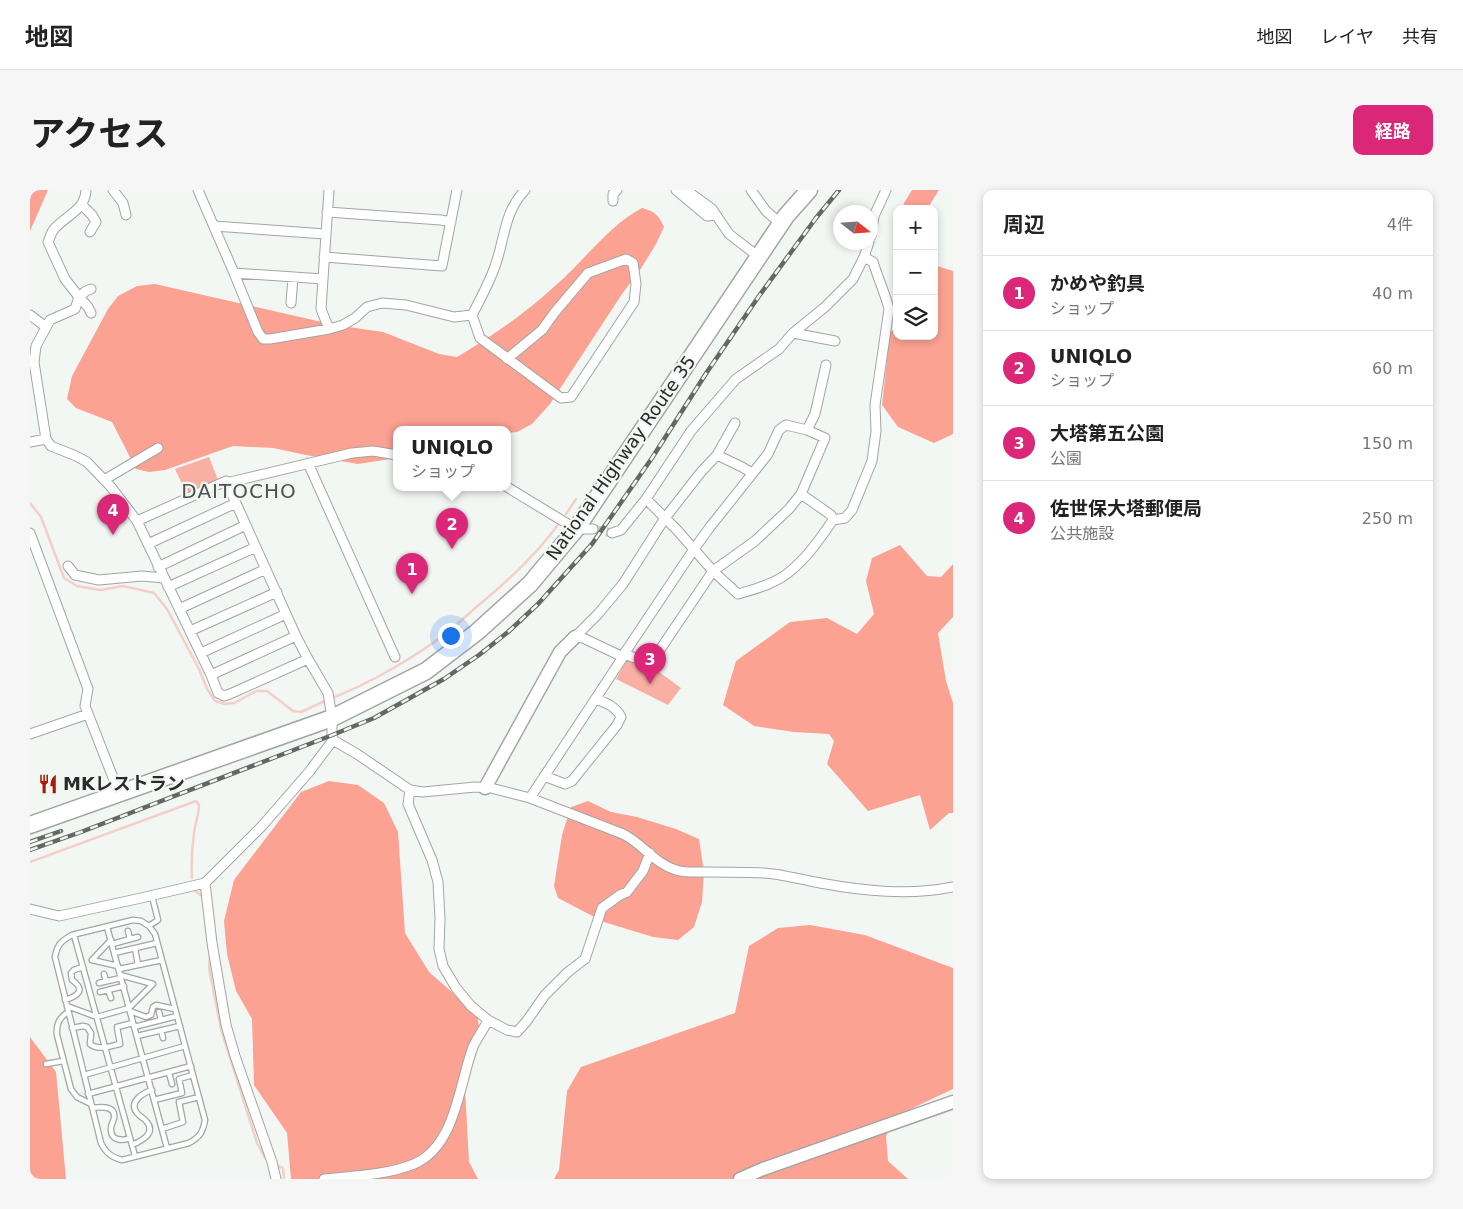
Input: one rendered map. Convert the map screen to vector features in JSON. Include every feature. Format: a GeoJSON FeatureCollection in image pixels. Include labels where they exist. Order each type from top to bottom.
{"type":"FeatureCollection","features":[{"type":"Feature","properties":{"kind":"highway","name":"National Highway Route 35"},"geometry":{"type":"LineString","coordinates":[[30,824],[119,793],[332,711],[426,671],[477,632],[530,584],[576,529],[781,224],[809,190]]}},
{"type":"Feature","properties":{"kind":"street"},"geometry":{"type":"LineString","coordinates":[[86,190],[80,208],[53,229],[48,242],[64,279],[88,307],[90,312]]}},
{"type":"Feature","properties":{"kind":"street"},"geometry":{"type":"LineString","coordinates":[[113,190],[123,202],[126,215]]}},
{"type":"Feature","properties":{"kind":"street"},"geometry":{"type":"LineString","coordinates":[[198,190],[258,332],[263,338],[270,339],[343,325],[355,318],[367,307],[382,303],[406,305],[454,317],[472,315]]}},
{"type":"Feature","properties":{"kind":"street"},"geometry":{"type":"LineString","coordinates":[[329,190],[321,309],[329,329]]}},
{"type":"Feature","properties":{"kind":"street"},"geometry":{"type":"LineString","coordinates":[[324,257],[442,266],[457,190]]}},
{"type":"Feature","properties":{"kind":"street"},"geometry":{"type":"LineString","coordinates":[[507,359],[542,330],[588,273],[626,259],[633,263],[636,284],[634,302],[571,397],[561,398],[507,359],[480,338],[472,315],[494,268],[508,218],[517,198],[525,190]]}},
{"type":"Feature","properties":{"kind":"street"},"geometry":{"type":"LineString","coordinates":[[612,201],[613,194],[617,190]]}},
{"type":"Feature","properties":{"kind":"street"},"geometry":{"type":"LineString","coordinates":[[676,190],[707,216],[716,215]]}},
{"type":"Feature","properties":{"kind":"street"},"geometry":{"type":"LineString","coordinates":[[752,190],[766,211],[781,224]]}},
{"type":"Feature","properties":{"kind":"street"},"geometry":{"type":"LineString","coordinates":[[878,207],[886,190]]}},
{"type":"Feature","properties":{"kind":"street"},"geometry":{"type":"LineString","coordinates":[[690,191],[712,209],[729,234],[759,257]]}},
{"type":"Feature","properties":{"kind":"street"},"geometry":{"type":"LineString","coordinates":[[82,205],[96,222],[90,232]]}},
{"type":"Feature","properties":{"kind":"street"},"geometry":{"type":"LineString","coordinates":[[327,212],[451,222]]}},
{"type":"Feature","properties":{"kind":"street"},"geometry":{"type":"LineString","coordinates":[[214,226],[325,234]]}},
{"type":"Feature","properties":{"kind":"street"},"geometry":{"type":"LineString","coordinates":[[612,533],[621,530],[646,499],[691,431],[736,378],[779,349],[793,333],[825,307],[853,279],[866,250]]}},
{"type":"Feature","properties":{"kind":"street"},"geometry":{"type":"LineString","coordinates":[[646,499],[713,571],[738,594],[763,586],[787,574],[802,561],[833,520],[845,518],[852,510],[872,461],[876,431],[875,405],[889,309],[873,262],[864,257]]}},
{"type":"Feature","properties":{"kind":"street"},"geometry":{"type":"LineString","coordinates":[[234,273],[323,279]]}},
{"type":"Feature","properties":{"kind":"street"},"geometry":{"type":"LineString","coordinates":[[291,303],[293,277]]}},
{"type":"Feature","properties":{"kind":"street"},"geometry":{"type":"LineString","coordinates":[[91,289],[78,297],[75,309],[50,320],[36,346],[32,358],[34,386],[46,439],[51,446],[87,462],[137,521],[201,653],[218,693],[224,696],[230,694],[308,659]]}},
{"type":"Feature","properties":{"kind":"street"},"geometry":{"type":"LineString","coordinates":[[30,314],[46,327]]}},
{"type":"Feature","properties":{"kind":"street"},"geometry":{"type":"LineString","coordinates":[[793,333],[835,341]]}},
{"type":"Feature","properties":{"kind":"street"},"geometry":{"type":"LineString","coordinates":[[807,430],[814,414],[826,365]]}},
{"type":"Feature","properties":{"kind":"street"},"geometry":{"type":"LineString","coordinates":[[485,788],[560,652],[598,614],[623,584],[665,518],[701,472],[717,455],[735,423]]}},
{"type":"Feature","properties":{"kind":"street"},"geometry":{"type":"LineString","coordinates":[[530,798],[596,700],[624,656],[694,549],[768,454],[779,430],[786,425],[807,430],[825,438],[801,494],[755,541],[713,571],[653,660],[646,662],[624,656],[583,638],[575,637]]}},
{"type":"Feature","properties":{"kind":"street"},"geometry":{"type":"LineString","coordinates":[[30,442],[46,439]]}},
{"type":"Feature","properties":{"kind":"street"},"geometry":{"type":"LineString","coordinates":[[104,480],[158,448]]}},
{"type":"Feature","properties":{"kind":"street"},"geometry":{"type":"LineString","coordinates":[[137,521],[226,481],[226,483],[352,453],[374,452],[393,454]]}},
{"type":"Feature","properties":{"kind":"street"},"geometry":{"type":"LineString","coordinates":[[717,455],[752,473]]}},
{"type":"Feature","properties":{"kind":"street"},"geometry":{"type":"LineString","coordinates":[[308,463],[395,657]]}},
{"type":"Feature","properties":{"kind":"street"},"geometry":{"type":"LineString","coordinates":[[30,909],[59,916],[205,883],[262,826],[309,772],[333,740],[332,711],[328,693],[296,636],[226,483]]}},
{"type":"Feature","properties":{"kind":"street"},"geometry":{"type":"LineString","coordinates":[[511,489],[576,529],[593,529]]}},
{"type":"Feature","properties":{"kind":"street"},"geometry":{"type":"LineString","coordinates":[[801,494],[831,516],[833,520]]}},
{"type":"Feature","properties":{"kind":"street"},"geometry":{"type":"LineString","coordinates":[[148,544],[236,504]]}},
{"type":"Feature","properties":{"kind":"street"},"geometry":{"type":"LineString","coordinates":[[158,566],[246,525]]}},
{"type":"Feature","properties":{"kind":"street"},"geometry":{"type":"LineString","coordinates":[[30,533],[88,689],[85,706],[119,793]]}},
{"type":"Feature","properties":{"kind":"street"},"geometry":{"type":"LineString","coordinates":[[68,566],[75,575],[99,580],[142,576],[166,583],[256,547]]}},
{"type":"Feature","properties":{"kind":"street"},"geometry":{"type":"LineString","coordinates":[[179,609],[266,569]]}},
{"type":"Feature","properties":{"kind":"street"},"geometry":{"type":"LineString","coordinates":[[190,631],[277,592]]}},
{"type":"Feature","properties":{"kind":"street"},"geometry":{"type":"LineString","coordinates":[[201,653],[286,614]]}},
{"type":"Feature","properties":{"kind":"street"},"geometry":{"type":"LineString","coordinates":[[211,675],[296,636]]}},
{"type":"Feature","properties":{"kind":"street"},"geometry":{"type":"LineString","coordinates":[[544,776],[566,784],[572,781],[617,725],[620,718],[617,710],[605,702],[596,700]]}},
{"type":"Feature","properties":{"kind":"street"},"geometry":{"type":"LineString","coordinates":[[30,734],[88,714]]}},
{"type":"Feature","properties":{"kind":"street"},"geometry":{"type":"LineString","coordinates":[[333,740],[410,790],[423,792],[466,788],[492,788],[530,798],[623,834],[650,853],[660,863],[677,870],[766,873],[836,886],[894,892],[938,890],[953,887]]}},
{"type":"Feature","properties":{"kind":"street"},"geometry":{"type":"LineString","coordinates":[[410,790],[408,804],[432,860],[438,882],[441,931],[439,949],[443,966],[456,988],[471,1006],[488,1020],[507,1030],[517,1032],[546,995],[568,972],[585,960],[602,908],[627,892],[643,871],[650,853]]}},
{"type":"Feature","properties":{"kind":"street"},"geometry":{"type":"LineString","coordinates":[[205,883],[212,943],[226,1025],[276,1179]]}},
{"type":"Feature","properties":{"kind":"street"},"geometry":{"type":"LineString","coordinates":[[324,1179],[386,1172],[415,1163],[430,1154],[443,1137],[450,1123],[474,1046],[488,1020]]}},
{"type":"Feature","properties":{"kind":"street"},"geometry":{"type":"LineString","coordinates":[[740,1179],[953,1102]]}},
{"type":"Feature","properties":{"kind":"lane"},"geometry":{"type":"LineString","coordinates":[[149,926],[158,920],[152,896]]}},
{"type":"Feature","properties":{"kind":"lane"},"geometry":{"type":"LineString","coordinates":[[133,920],[141,921],[149,926],[155,934],[205,1120],[203,1129],[197,1139],[122,1160],[113,1158],[106,1152],[101,1143],[54,957],[56,948],[63,940],[107,926],[133,920]]}},
{"type":"Feature","properties":{"kind":"lane"},"geometry":{"type":"LineString","coordinates":[[107,926],[167,1148]]}},
{"type":"Feature","properties":{"kind":"lane"},"geometry":{"type":"LineString","coordinates":[[128,931],[130,939]]}},
{"type":"Feature","properties":{"kind":"lane"},"geometry":{"type":"LineString","coordinates":[[74,935],[135,1156]]}},
{"type":"Feature","properties":{"kind":"lane"},"geometry":{"type":"LineString","coordinates":[[138,937],[111,942],[92,960],[118,968],[162,960]]}},
{"type":"Feature","properties":{"kind":"lane"},"geometry":{"type":"LineString","coordinates":[[114,953],[157,943]]}},
{"type":"Feature","properties":{"kind":"lane"},"geometry":{"type":"LineString","coordinates":[[135,948],[138,965]]}},
{"type":"Feature","properties":{"kind":"lane"},"geometry":{"type":"LineString","coordinates":[[65,1000],[78,994],[78,985],[72,980],[71,973],[83,967]]}},
{"type":"Feature","properties":{"kind":"lane"},"geometry":{"type":"LineString","coordinates":[[104,974],[106,982]]}},
{"type":"Feature","properties":{"kind":"lane"},"geometry":{"type":"LineString","coordinates":[[98,983],[121,976],[153,984],[130,1010]]}},
{"type":"Feature","properties":{"kind":"lane"},"geometry":{"type":"LineString","coordinates":[[100,992],[124,986]]}},
{"type":"Feature","properties":{"kind":"lane"},"geometry":{"type":"LineString","coordinates":[[108,990],[110,998]]}},
{"type":"Feature","properties":{"kind":"lane"},"geometry":{"type":"LineString","coordinates":[[67,1006],[97,1017],[130,1010],[146,1017],[151,1015],[153,1007],[156,1005],[175,1009]]}},
{"type":"Feature","properties":{"kind":"lane"},"geometry":{"type":"LineString","coordinates":[[68,1012],[62,1016],[56,1027],[71,1089],[77,1097],[92,1106],[103,1106],[112,1110],[114,1113],[110,1128],[112,1135],[118,1140],[124,1141],[130,1138]]}},
{"type":"Feature","properties":{"kind":"lane"},"geometry":{"type":"LineString","coordinates":[[159,1012],[161,1020]]}},
{"type":"Feature","properties":{"kind":"lane"},"geometry":{"type":"LineString","coordinates":[[72,1028],[87,1027],[91,1033],[90,1044],[98,1048],[120,1044],[116,1027],[177,1016]]}},
{"type":"Feature","properties":{"kind":"lane"},"geometry":{"type":"LineString","coordinates":[[137,1036],[180,1026]]}},
{"type":"Feature","properties":{"kind":"lane"},"geometry":{"type":"LineString","coordinates":[[161,1030],[163,1038]]}},
{"type":"Feature","properties":{"kind":"lane"},"geometry":{"type":"LineString","coordinates":[[84,1075],[185,1046]]}},
{"type":"Feature","properties":{"kind":"lane"},"geometry":{"type":"LineString","coordinates":[[46,1064],[63,1061]]}},
{"type":"Feature","properties":{"kind":"lane"},"geometry":{"type":"LineString","coordinates":[[88,1094],[190,1066]]}},
{"type":"Feature","properties":{"kind":"lane"},"geometry":{"type":"LineString","coordinates":[[169,1072],[172,1084]]}},
{"type":"Feature","properties":{"kind":"lane"},"geometry":{"type":"LineString","coordinates":[[154,1100],[182,1093],[179,1079],[193,1076]]}},
{"type":"Feature","properties":{"kind":"lane"},"geometry":{"type":"LineString","coordinates":[[132,1145],[143,1140],[148,1132],[148,1123],[138,1114],[135,1106],[139,1096],[152,1090]]}},
{"type":"Feature","properties":{"kind":"lane"},"geometry":{"type":"LineString","coordinates":[[162,1129],[184,1122],[179,1102],[199,1097]]}},
{"type":"Feature","properties":{"kind":"shaded area"},"geometry":{"type":"Polygon","coordinates":[[[30,190],[48,190],[30,231],[30,190]]]}},
{"type":"Feature","properties":{"kind":"shaded area"},"geometry":{"type":"Polygon","coordinates":[[[912,190],[939,190],[930,205],[904,205],[912,190]]]}},
{"type":"Feature","properties":{"kind":"shaded area"},"geometry":{"type":"Polygon","coordinates":[[[642,208],[656,214],[664,227],[656,244],[550,404],[532,424],[517,432],[511,433],[511,426],[393,426],[393,459],[358,464],[273,448],[233,446],[165,470],[149,472],[136,469],[112,422],[76,408],[67,399],[72,376],[108,309],[118,296],[137,286],[155,284],[335,325],[383,332],[439,354],[457,357],[521,315],[567,275],[607,234],[630,215],[642,208]]]}},
{"type":"Feature","properties":{"kind":"shaded area"},"geometry":{"type":"Polygon","coordinates":[[[938,266],[953,271],[953,434],[934,443],[898,427],[882,405],[890,332],[893,330],[893,340],[938,340],[938,266]]]}},
{"type":"Feature","properties":{"kind":"shaded area"},"geometry":{"type":"Polygon","coordinates":[[[209,457],[218,480],[187,495],[175,469],[209,457]]]}},
{"type":"Feature","properties":{"kind":"shaded area"},"geometry":{"type":"Polygon","coordinates":[[[900,545],[927,576],[941,577],[953,564],[953,617],[938,633],[946,681],[953,703],[953,813],[949,813],[930,830],[920,795],[868,811],[827,764],[834,741],[829,734],[794,732],[754,726],[723,705],[736,661],[790,622],[827,618],[857,634],[874,614],[866,581],[872,558],[900,545]]]}},
{"type":"Feature","properties":{"kind":"shaded area"},"geometry":{"type":"Polygon","coordinates":[[[627,660],[655,669],[681,688],[668,705],[616,679],[627,660]]]}},
{"type":"Feature","properties":{"kind":"shaded area"},"geometry":{"type":"Polygon","coordinates":[[[329,781],[358,785],[384,803],[398,832],[405,933],[429,972],[477,1014],[481,1039],[465,1089],[469,1162],[478,1179],[291,1179],[287,1133],[254,1085],[252,1019],[236,991],[227,954],[224,921],[234,880],[301,792],[329,781]]]}},
{"type":"Feature","properties":{"kind":"shaded area"},"geometry":{"type":"Polygon","coordinates":[[[588,801],[611,812],[637,817],[676,829],[699,839],[704,872],[702,902],[694,927],[678,940],[653,937],[604,922],[558,898],[554,886],[562,835],[571,807],[588,801]]]}},
{"type":"Feature","properties":{"kind":"shaded area"},"geometry":{"type":"Polygon","coordinates":[[[810,925],[865,935],[953,968],[953,1089],[896,1116],[886,1136],[888,1161],[908,1179],[554,1179],[559,1170],[567,1091],[581,1067],[735,1013],[749,946],[778,928],[810,925]]]}},
{"type":"Feature","properties":{"kind":"shaded area"},"geometry":{"type":"Polygon","coordinates":[[[30,1037],[56,1072],[66,1179],[30,1179],[30,1037]]]}},
{"type":"Feature","properties":{"kind":"waterway"},"geometry":{"type":"LineString","coordinates":[[566,514],[576,499]]}},
{"type":"Feature","properties":{"kind":"waterway"},"geometry":{"type":"LineString","coordinates":[[30,503],[41,517],[64,578],[77,586],[100,590],[123,586],[154,593],[167,609],[199,669],[207,689],[215,701],[225,704],[234,703],[256,691],[267,691],[293,711],[301,712],[327,700]]}},
{"type":"Feature","properties":{"kind":"waterway"},"geometry":{"type":"LineString","coordinates":[[332,698],[392,669],[448,632],[521,568],[557,526]]}},
{"type":"Feature","properties":{"kind":"waterway"},"geometry":{"type":"LineString","coordinates":[[30,862],[196,801],[199,809],[193,844],[192,878]]}},
{"type":"Feature","properties":{"kind":"waterway"},"geometry":{"type":"LineString","coordinates":[[194,890],[203,899]]}},
{"type":"Feature","properties":{"kind":"waterway"},"geometry":{"type":"LineString","coordinates":[[210,956],[209,968],[221,1029],[257,1143],[268,1160]]}},
{"type":"Feature","properties":{"kind":"waterway"},"geometry":{"type":"LineString","coordinates":[[274,1165],[283,1168],[284,1179]]}},
{"type":"Feature","properties":{"kind":"tunnel"},"geometry":{"type":"LineString","coordinates":[[593,529],[612,533]]}},
{"type":"Feature","properties":{"kind":"railway"},"geometry":{"type":"LineString","coordinates":[[30,850],[374,718],[444,679],[508,632],[538,604],[592,544],[652,458],[707,372],[759,296],[839,190]]}},
{"type":"Feature","properties":{"kind":"railway"},"geometry":{"type":"LineString","coordinates":[[30,842],[61,831]]}},
{"type":"Feature","properties":{"kind":"place","name":"佐世保大塔郵便局"},"geometry":{"type":"Point","coordinates":[113,535]}},
{"type":"Feature","properties":{"kind":"place","name":"UNIQLO"},"geometry":{"type":"Point","coordinates":[452,549]}},
{"type":"Feature","properties":{"kind":"place","name":"かめや釣具"},"geometry":{"type":"Point","coordinates":[412,594]}},
{"type":"Feature","properties":{"kind":"place","name":"大塔第五公園"},"geometry":{"type":"Point","coordinates":[650,684]}},
{"type":"Feature","properties":{"kind":"place","name":"MKレストラン"},"geometry":{"type":"Point","coordinates":[48,784]}},
{"type":"Feature","properties":{"kind":"district","name":"DAITOCHO"},"geometry":{"type":"Point","coordinates":[239,491]}}]}
